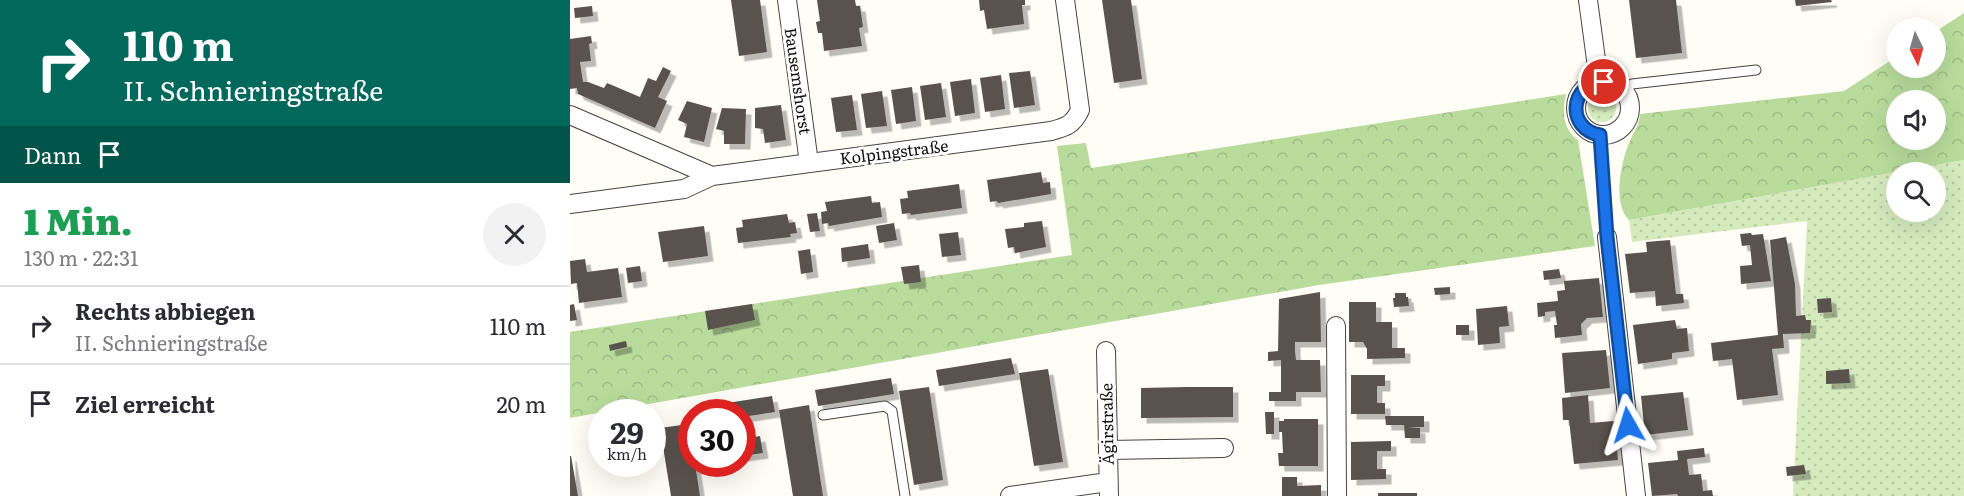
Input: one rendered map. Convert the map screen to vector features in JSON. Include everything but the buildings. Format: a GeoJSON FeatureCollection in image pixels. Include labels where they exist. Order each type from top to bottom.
{"type":"FeatureCollection","features":[{"type":"Feature","properties":{"kind":"street","name":"Bausemshorst"},"geometry":{"type":"LineString","coordinates":[[787,0],[809,163]]}},
{"type":"Feature","properties":{"kind":"street","name":"Kolpingstraße"},"geometry":{"type":"LineString","coordinates":[[570,204],[684,189],[712,176],[1051,131],[1066,127],[1074,122],[1080,110],[1065,0]]}},
{"type":"Feature","properties":{"kind":"street"},"geometry":{"type":"LineString","coordinates":[[1588,0],[1599,82]]}},
{"type":"Feature","properties":{"kind":"street"},"geometry":{"type":"LineString","coordinates":[[1599,82],[1610,83],[1621,89],[1629,101],[1626,120],[1614,132],[1600,135],[1586,129],[1579,121],[1576,111],[1578,97],[1582,91],[1587,86],[1599,82]]}},
{"type":"Feature","properties":{"kind":"street"},"geometry":{"type":"LineString","coordinates":[[570,115],[712,176]]}},
{"type":"Feature","properties":{"kind":"street"},"geometry":{"type":"LineString","coordinates":[[1607,237],[1636,496]]}},
{"type":"Feature","properties":{"kind":"street"},"geometry":{"type":"LineString","coordinates":[[1336,326],[1337,496]]}},
{"type":"Feature","properties":{"kind":"street","name":"Ägirstraße"},"geometry":{"type":"LineString","coordinates":[[1106,351],[1108,489]]}},
{"type":"Feature","properties":{"kind":"street"},"geometry":{"type":"LineString","coordinates":[[1108,450],[1224,448]]}},
{"type":"Feature","properties":{"kind":"street"},"geometry":{"type":"LineString","coordinates":[[1010,496],[1108,489]]}},
{"type":"Feature","properties":{"kind":"lane"},"geometry":{"type":"LineString","coordinates":[[1621,89],[1632,84],[1756,70]]}},
{"type":"Feature","properties":{"kind":"lane"},"geometry":{"type":"LineString","coordinates":[[1600,135],[1607,237]]}},
{"type":"Feature","properties":{"kind":"lane"},"geometry":{"type":"LineString","coordinates":[[823,415],[885,406],[892,411],[905,496]]}},
{"type":"Feature","properties":{"kind":"green space"},"geometry":{"type":"Polygon","coordinates":[[[1964,13],[1964,160],[1946,163],[1886,162],[1886,174],[1629,220],[1624,213],[1619,193],[1621,170],[1640,114],[1844,91],[1886,64],[1886,78],[1946,78],[1946,25],[1964,13]]]}},
{"type":"Feature","properties":{"kind":"green space"},"geometry":{"type":"Polygon","coordinates":[[[1566,94],[1565,120],[1569,131],[1578,140],[1595,246],[1319,285],[666,401],[666,399],[588,399],[588,415],[570,418],[570,332],[1072,255],[1057,146],[1086,143],[1091,168],[1566,94]]]}},
{"type":"Feature","properties":{"kind":"green space"},"geometry":{"type":"Polygon","coordinates":[[[1602,94],[1612,98],[1616,108],[1612,118],[1602,122],[1592,118],[1588,108],[1592,98],[1602,94]]]}},
{"type":"Feature","properties":{"kind":"green space"},"geometry":{"type":"Polygon","coordinates":[[[1964,160],[1964,496],[1793,496],[1807,221],[1632,242],[1629,220],[1886,174],[1886,222],[1946,222],[1946,163],[1964,160]]]}},
{"type":"Feature","properties":{"kind":"route"},"geometry":{"type":"LineString","coordinates":[[1604,82],[1587,86],[1582,91],[1578,97],[1576,111],[1579,121],[1586,129],[1600,135],[1607,237],[1628,425]]}}]}
